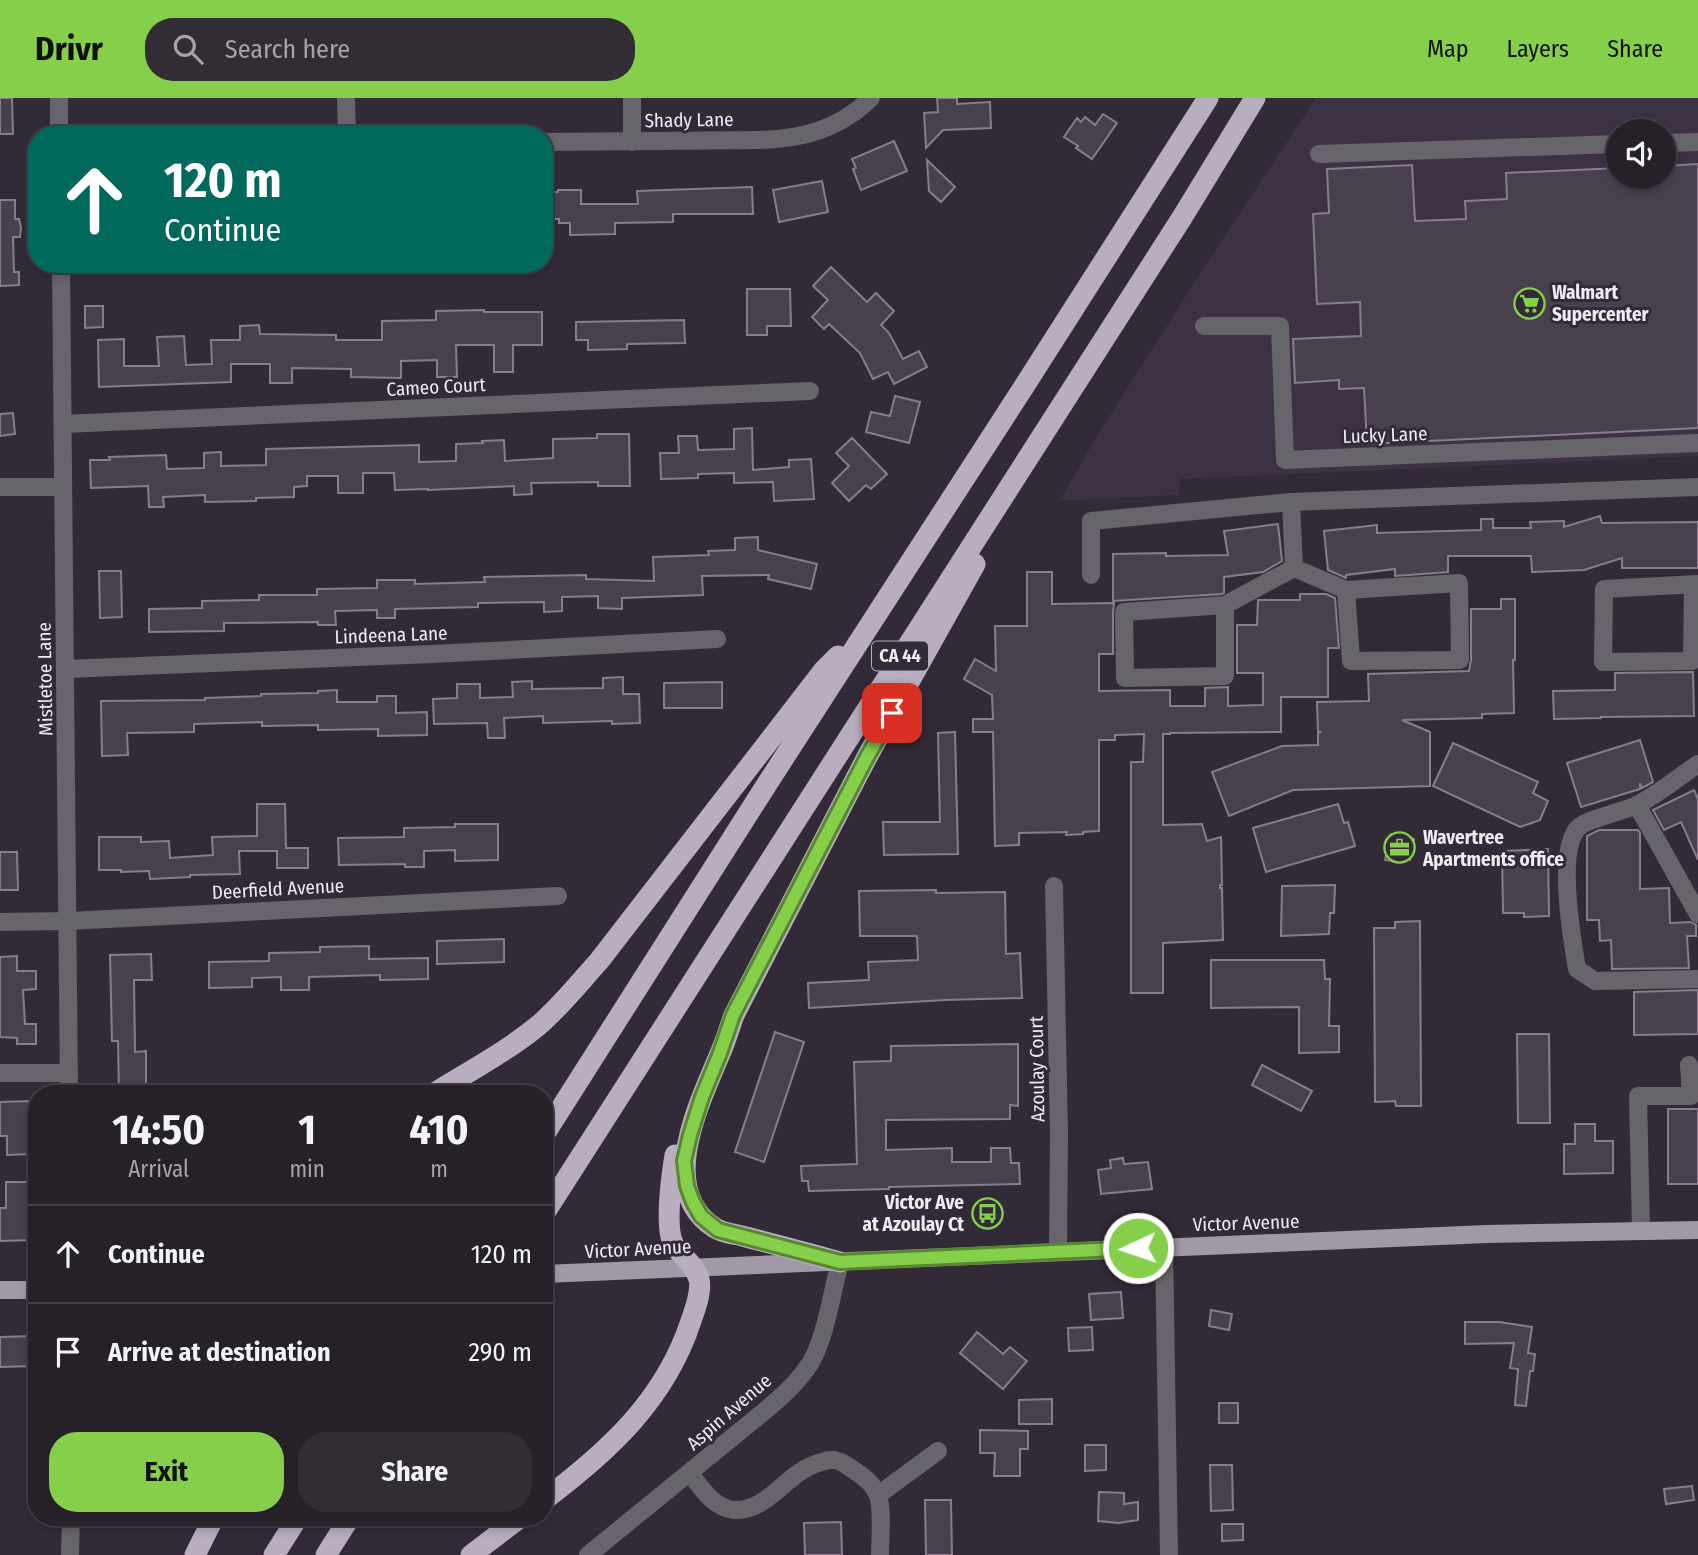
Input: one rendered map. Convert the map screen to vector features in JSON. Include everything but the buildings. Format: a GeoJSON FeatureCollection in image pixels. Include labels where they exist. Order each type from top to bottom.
{"type":"FeatureCollection","features":[{"type":"Feature","properties":{"kind":"highway","name":"CA 44"},"geometry":{"type":"LineString","coordinates":[[553,1121],[1208,98]]}},
{"type":"Feature","properties":{"kind":"highway","name":"CA 44"},"geometry":{"type":"LineString","coordinates":[[553,1200],[1183,216],[1255,98]]}},
{"type":"Feature","properties":{"kind":"highway"},"geometry":{"type":"LineString","coordinates":[[1183,216],[1213,189],[1272,98]]}},
{"type":"Feature","properties":{"kind":"highway"},"geometry":{"type":"LineString","coordinates":[[553,1493],[607,1449],[646,1406],[678,1356],[699,1290],[699,1280],[693,1268],[670,1236],[673,1167],[691,1096],[711,1050],[733,1015],[867,757],[977,561],[989,518]]}},
{"type":"Feature","properties":{"kind":"highway"},"geometry":{"type":"LineString","coordinates":[[447,1085],[539,1025],[563,1001],[599,961],[824,670],[870,625]]}},
{"type":"Feature","properties":{"kind":"highway"},"geometry":{"type":"LineString","coordinates":[[733,1015],[702,1097],[684,1161],[687,1186],[693,1202],[701,1216],[718,1230],[840,1262]]}},
{"type":"Feature","properties":{"kind":"highway"},"geometry":{"type":"LineString","coordinates":[[195,1555],[210,1526]]}},
{"type":"Feature","properties":{"kind":"highway"},"geometry":{"type":"LineString","coordinates":[[274,1555],[292,1526]]}},
{"type":"Feature","properties":{"kind":"highway"},"geometry":{"type":"LineString","coordinates":[[326,1555],[344,1526]]}},
{"type":"Feature","properties":{"kind":"highway"},"geometry":{"type":"LineString","coordinates":[[471,1555],[509,1526]]}},
{"type":"Feature","properties":{"kind":"main road","name":"Victor Avenue"},"geometry":{"type":"LineString","coordinates":[[553,1274],[1487,1234],[1698,1230]]}},
{"type":"Feature","properties":{"kind":"main road"},"geometry":{"type":"LineString","coordinates":[[0,1290],[28,1290]]}},
{"type":"Feature","properties":{"kind":"street"},"geometry":{"type":"LineString","coordinates":[[59,98],[59,126]]}},
{"type":"Feature","properties":{"kind":"street"},"geometry":{"type":"LineString","coordinates":[[346,98],[347,126]]}},
{"type":"Feature","properties":{"kind":"street"},"geometry":{"type":"LineString","coordinates":[[632,98],[632,142]]}},
{"type":"Feature","properties":{"kind":"street","name":"Shady Lane"},"geometry":{"type":"LineString","coordinates":[[553,142],[777,140],[806,135],[833,126],[871,98]]}},
{"type":"Feature","properties":{"kind":"street"},"geometry":{"type":"LineString","coordinates":[[1676,143],[1698,142]]}},
{"type":"Feature","properties":{"kind":"street"},"geometry":{"type":"LineString","coordinates":[[1320,153],[1606,144]]}},
{"type":"Feature","properties":{"kind":"street","name":"Mistletoe Lane"},"geometry":{"type":"LineString","coordinates":[[61,273],[69,1085]]}},
{"type":"Feature","properties":{"kind":"street","name":"Lucky Lane"},"geometry":{"type":"LineString","coordinates":[[1204,326],[1280,326],[1285,460],[1698,443]]}},
{"type":"Feature","properties":{"kind":"street","name":"Cameo Court"},"geometry":{"type":"LineString","coordinates":[[63,424],[810,391]]}},
{"type":"Feature","properties":{"kind":"street"},"geometry":{"type":"LineString","coordinates":[[0,487],[63,487]]}},
{"type":"Feature","properties":{"kind":"street"},"geometry":{"type":"LineString","coordinates":[[1091,575],[1091,521],[1291,502],[1698,487]]}},
{"type":"Feature","properties":{"kind":"street"},"geometry":{"type":"LineString","coordinates":[[1291,502],[1294,568]]}},
{"type":"Feature","properties":{"kind":"street"},"geometry":{"type":"LineString","coordinates":[[1294,568],[1346,590],[1459,583],[1460,660],[1351,661],[1346,590]]}},
{"type":"Feature","properties":{"kind":"street"},"geometry":{"type":"LineString","coordinates":[[1225,605],[1225,676],[1125,678],[1124,612],[1225,605],[1294,568]]}},
{"type":"Feature","properties":{"kind":"street"},"geometry":{"type":"LineString","coordinates":[[1695,584],[1692,661],[1603,662],[1604,589],[1695,584]]}},
{"type":"Feature","properties":{"kind":"street","name":"Lindeena Lane"},"geometry":{"type":"LineString","coordinates":[[66,669],[418,655],[717,639]]}},
{"type":"Feature","properties":{"kind":"street"},"geometry":{"type":"LineString","coordinates":[[1698,764],[1637,805],[1580,826],[1569,842],[1567,880],[1577,969],[1595,981],[1698,979]]}},
{"type":"Feature","properties":{"kind":"street"},"geometry":{"type":"LineString","coordinates":[[1637,805],[1692,891],[1698,914]]}},
{"type":"Feature","properties":{"kind":"street","name":"Azoulay Court"},"geometry":{"type":"LineString","coordinates":[[1054,886],[1059,1134],[1058,1252]]}},
{"type":"Feature","properties":{"kind":"street","name":"Deerfield Avenue"},"geometry":{"type":"LineString","coordinates":[[0,922],[68,921],[558,896]]}},
{"type":"Feature","properties":{"kind":"street"},"geometry":{"type":"LineString","coordinates":[[1641,1231],[1638,1096],[1690,1096],[1689,1065]]}},
{"type":"Feature","properties":{"kind":"street"},"geometry":{"type":"LineString","coordinates":[[0,1073],[69,1073]]}},
{"type":"Feature","properties":{"kind":"street"},"geometry":{"type":"LineString","coordinates":[[1164,1247],[1169,1555]]}},
{"type":"Feature","properties":{"kind":"street","name":"Aspin Avenue"},"geometry":{"type":"LineString","coordinates":[[588,1555],[785,1393],[810,1364],[821,1339],[840,1262]]}},
{"type":"Feature","properties":{"kind":"street"},"geometry":{"type":"LineString","coordinates":[[878,1495],[938,1451]]}},
{"type":"Feature","properties":{"kind":"street"},"geometry":{"type":"LineString","coordinates":[[690,1473],[712,1500],[736,1510],[761,1503],[800,1470],[827,1461],[837,1461],[862,1475],[878,1495],[880,1555]]}},
{"type":"Feature","properties":{"kind":"street"},"geometry":{"type":"LineString","coordinates":[[70,1555],[71,1526]]}},
{"type":"Feature","properties":{"kind":"shaded area"},"geometry":{"type":"Polygon","coordinates":[[[1316,98],[1698,98],[1698,456],[1180,479],[1179,495],[1059,501],[1100,431],[1316,98]]]}},
{"type":"Feature","properties":{"kind":"place","name":"Walmart Supercenter"},"geometry":{"type":"Point","coordinates":[1529,303]}},
{"type":"Feature","properties":{"kind":"place","name":"Wavertree Apartments office"},"geometry":{"type":"Point","coordinates":[1400,848]}},
{"type":"Feature","properties":{"kind":"place","name":"Victor Ave at Azoulay Ct"},"geometry":{"type":"Point","coordinates":[987,1213]}},
{"type":"Feature","properties":{"kind":"route"},"geometry":{"type":"LineString","coordinates":[[892,713],[733,1015],[702,1097],[684,1161],[687,1186],[693,1202],[701,1216],[718,1230],[840,1262],[1138,1248]]}}]}
